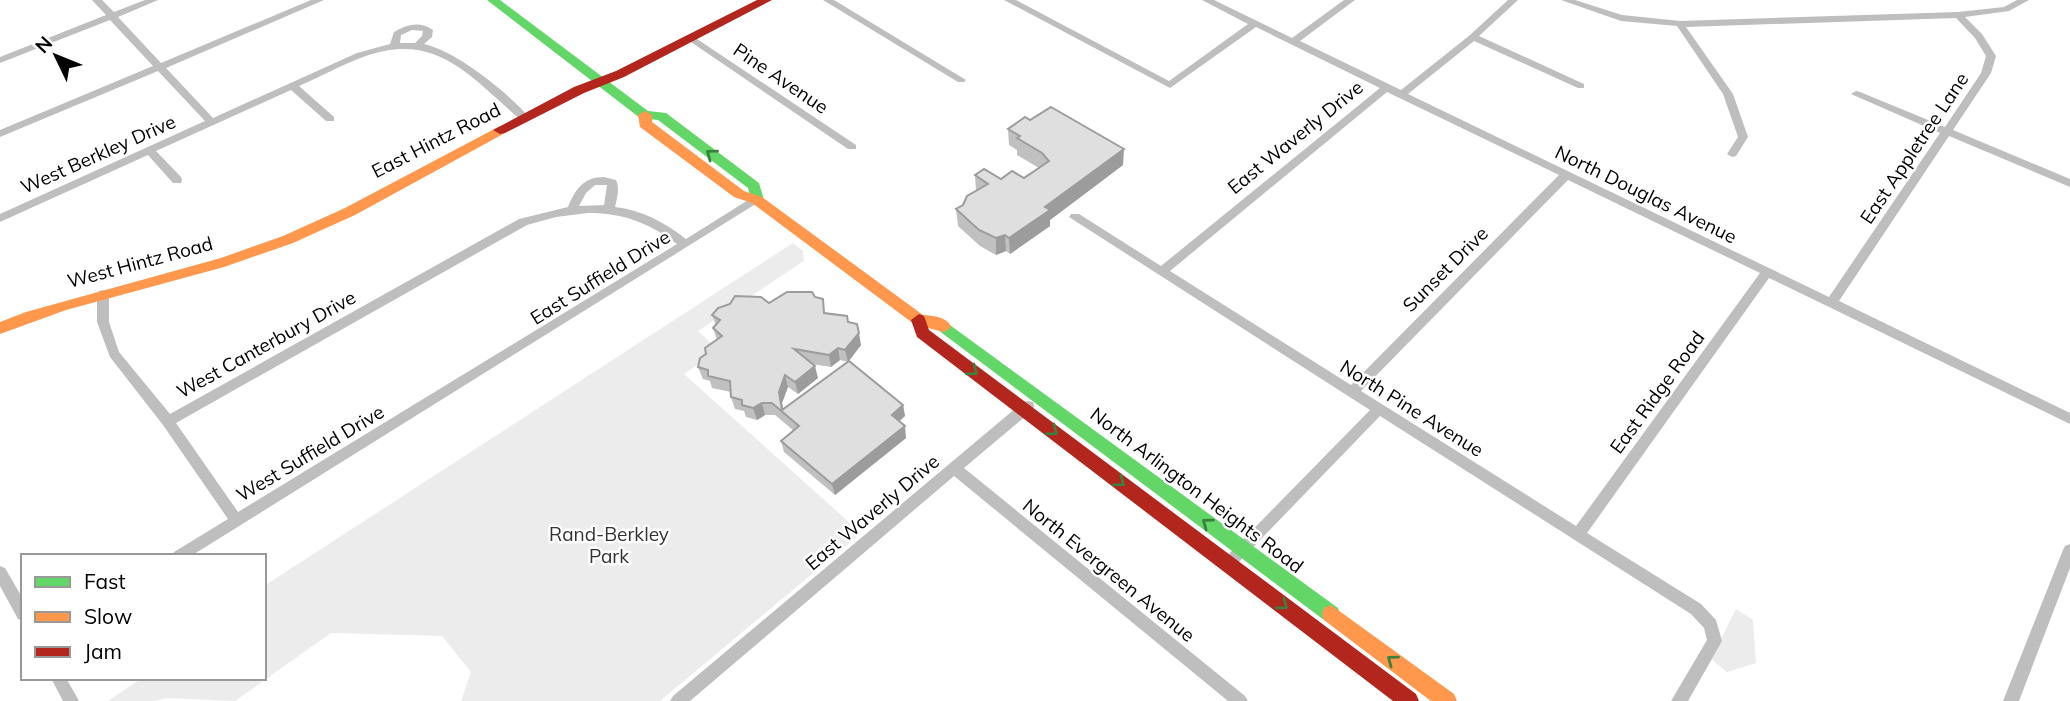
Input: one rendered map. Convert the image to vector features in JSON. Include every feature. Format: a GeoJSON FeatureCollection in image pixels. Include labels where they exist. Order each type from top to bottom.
{"type":"FeatureCollection","features":[{"type":"Feature","properties":{"kind":"main road","name":"North Arlington Heights Road"},"geometry":{"type":"LineString","coordinates":[[493,0],[645,115],[645,124],[739,194],[757,200],[919,320],[936,322],[1447,701]]}},
{"type":"Feature","properties":{"kind":"main road","name":"East Hintz Road"},"geometry":{"type":"LineString","coordinates":[[600,80],[612,68],[747,0]]}},
{"type":"Feature","properties":{"kind":"main road","name":"East Hintz Road"},"geometry":{"type":"LineString","coordinates":[[292,238],[600,80],[620,74],[766,0]]}},
{"type":"Feature","properties":{"kind":"main road","name":"West Hintz Road"},"geometry":{"type":"LineString","coordinates":[[0,328],[42,311],[232,259],[292,238]]}},
{"type":"Feature","properties":{"kind":"main road","name":"North Arlington Heights Road"},"geometry":{"type":"LineString","coordinates":[[919,320],[922,333],[1409,701]]}},
{"type":"Feature","properties":{"kind":"street"},"geometry":{"type":"LineString","coordinates":[[97,0],[211,122]]}},
{"type":"Feature","properties":{"kind":"street"},"geometry":{"type":"LineString","coordinates":[[0,60],[153,0]]}},
{"type":"Feature","properties":{"kind":"street"},"geometry":{"type":"LineString","coordinates":[[0,134],[319,0]]}},
{"type":"Feature","properties":{"kind":"street"},"geometry":{"type":"LineString","coordinates":[[828,0],[961,80]]}},
{"type":"Feature","properties":{"kind":"street"},"geometry":{"type":"LineString","coordinates":[[1010,0],[1170,85],[1254,23]]}},
{"type":"Feature","properties":{"kind":"street","name":"North Douglas Avenue"},"geometry":{"type":"LineString","coordinates":[[1207,0],[2070,419]]}},
{"type":"Feature","properties":{"kind":"street"},"geometry":{"type":"LineString","coordinates":[[1294,41],[1350,0]]}},
{"type":"Feature","properties":{"kind":"street"},"geometry":{"type":"LineString","coordinates":[[1402,94],[1473,37],[1513,0]]}},
{"type":"Feature","properties":{"kind":"street"},"geometry":{"type":"LineString","coordinates":[[1566,0],[1621,18],[1680,24],[1958,15],[2006,9],[2024,0]]}},
{"type":"Feature","properties":{"kind":"street","name":"East Appletree Lane"},"geometry":{"type":"LineString","coordinates":[[1832,302],[1986,72],[1991,56],[1979,36],[1958,15]]}},
{"type":"Feature","properties":{"kind":"street"},"geometry":{"type":"LineString","coordinates":[[1680,24],[1728,94],[1744,137],[1732,154]]}},
{"type":"Feature","properties":{"kind":"street"},"geometry":{"type":"LineString","coordinates":[[394,47],[397,34],[407,27],[419,26],[428,30],[427,37],[418,45]]}},
{"type":"Feature","properties":{"kind":"street"},"geometry":{"type":"LineString","coordinates":[[1473,37],[1581,86]]}},
{"type":"Feature","properties":{"kind":"street","name":"Pine Avenue"},"geometry":{"type":"LineString","coordinates":[[691,38],[852,147]]}},
{"type":"Feature","properties":{"kind":"street"},"geometry":{"type":"LineString","coordinates":[[418,45],[444,52],[525,118]]}},
{"type":"Feature","properties":{"kind":"street","name":"West Berkley Drive"},"geometry":{"type":"LineString","coordinates":[[0,218],[360,55],[394,47],[418,45]]}},
{"type":"Feature","properties":{"kind":"street"},"geometry":{"type":"LineString","coordinates":[[293,86],[330,119]]}},
{"type":"Feature","properties":{"kind":"street","name":"East Waverly Drive"},"geometry":{"type":"LineString","coordinates":[[1162,271],[1387,87]]}},
{"type":"Feature","properties":{"kind":"street"},"geometry":{"type":"LineString","coordinates":[[1856,94],[2070,183]]}},
{"type":"Feature","properties":{"kind":"street"},"geometry":{"type":"LineString","coordinates":[[149,150],[177,180]]}},
{"type":"Feature","properties":{"kind":"street","name":"Sunset Drive"},"geometry":{"type":"LineString","coordinates":[[1352,392],[1566,175]]}},
{"type":"Feature","properties":{"kind":"street"},"geometry":{"type":"LineString","coordinates":[[572,210],[579,191],[588,183],[602,180],[612,183],[609,207],[653,222],[685,244]]}},
{"type":"Feature","properties":{"kind":"street","name":"East Suffield Drive"},"geometry":{"type":"LineString","coordinates":[[462,383],[757,200]]}},
{"type":"Feature","properties":{"kind":"street","name":"West Canterbury Drive"},"geometry":{"type":"LineString","coordinates":[[168,421],[523,222],[572,210],[609,207]]}},
{"type":"Feature","properties":{"kind":"street","name":"North Pine Avenue"},"geometry":{"type":"LineString","coordinates":[[1076,217],[1696,609],[1711,625],[1715,641],[1679,701]]}},
{"type":"Feature","properties":{"kind":"street","name":"East Ridge Road"},"geometry":{"type":"LineString","coordinates":[[1578,535],[1767,272]]}},
{"type":"Feature","properties":{"kind":"street"},"geometry":{"type":"LineString","coordinates":[[103,294],[103,322],[114,354],[168,421],[236,520]]}},
{"type":"Feature","properties":{"kind":"street","name":"West Suffield Drive"},"geometry":{"type":"LineString","coordinates":[[181,554],[462,383]]}},
{"type":"Feature","properties":{"kind":"street","name":"East Waverly Drive"},"geometry":{"type":"LineString","coordinates":[[732,656],[1038,397]]}},
{"type":"Feature","properties":{"kind":"street"},"geometry":{"type":"LineString","coordinates":[[1228,564],[1378,410]]}},
{"type":"Feature","properties":{"kind":"street","name":"North Evergreen Avenue"},"geometry":{"type":"LineString","coordinates":[[954,468],[1240,701]]}},
{"type":"Feature","properties":{"kind":"street"},"geometry":{"type":"LineString","coordinates":[[2011,701],[2070,551]]}},
{"type":"Feature","properties":{"kind":"street"},"geometry":{"type":"LineString","coordinates":[[0,572],[21,610]]}},
{"type":"Feature","properties":{"kind":"street"},"geometry":{"type":"LineString","coordinates":[[678,701],[732,656]]}},
{"type":"Feature","properties":{"kind":"street"},"geometry":{"type":"LineString","coordinates":[[59,680],[71,701]]}},
{"type":"Feature","properties":{"kind":"green space","name":"Rand-Berkley Park"},"geometry":{"type":"Polygon","coordinates":[[[793,243],[803,251],[804,261],[698,331],[718,350],[684,374],[861,533],[660,701],[461,701],[471,672],[442,636],[331,633],[266,679],[266,585],[793,243]]]}},
{"type":"Feature","properties":{"kind":"green space"},"geometry":{"type":"Polygon","coordinates":[[[1736,609],[1753,620],[1756,663],[1727,672],[1711,659],[1736,609]]]}},
{"type":"Feature","properties":{"kind":"green space","name":"Rand-Berkley Park"},"geometry":{"type":"Polygon","coordinates":[[[139,680],[265,680],[235,701],[167,698],[154,701],[108,701],[139,680]]]}},
{"type":"Feature","properties":{"kind":"building"},"geometry":{"type":"Polygon","coordinates":[[[1051,107],[1124,149],[1045,207],[1050,210],[1009,238],[1005,235],[996,238],[979,230],[956,209],[963,205],[967,196],[988,184],[975,175],[984,169],[1001,179],[1012,171],[1024,178],[1049,161],[1008,129],[1025,117],[1030,120],[1051,107]]]}},
{"type":"Feature","properties":{"kind":"building"},"geometry":{"type":"Polygon","coordinates":[[[787,292],[812,292],[815,297],[823,299],[824,313],[847,316],[848,322],[857,324],[859,333],[845,350],[838,348],[829,355],[794,349],[815,366],[795,382],[785,375],[779,392],[782,410],[849,361],[903,405],[892,415],[905,426],[832,484],[781,441],[799,426],[772,403],[762,403],[753,408],[742,405],[742,400],[731,397],[730,381],[708,376],[708,370],[698,367],[700,358],[706,354],[705,348],[722,336],[713,328],[720,320],[712,315],[718,308],[730,304],[735,296],[761,297],[769,303],[787,292]]]}},
{"type":"Feature","properties":{"kind":"traffic: fast"},"geometry":{"type":"LineString","coordinates":[[493,0],[645,115],[661,116],[754,186],[757,200]]}},
{"type":"Feature","properties":{"kind":"traffic: fast"},"geometry":{"type":"LineString","coordinates":[[943,326],[1331,614]]}},
{"type":"Feature","properties":{"kind":"traffic: slow"},"geometry":{"type":"LineString","coordinates":[[645,115],[645,124],[739,194],[757,200],[919,320],[937,322],[943,326]]}},
{"type":"Feature","properties":{"kind":"traffic: slow"},"geometry":{"type":"LineString","coordinates":[[0,328],[63,305],[224,262],[288,240],[381,196],[500,130]]}},
{"type":"Feature","properties":{"kind":"traffic: slow"},"geometry":{"type":"LineString","coordinates":[[1331,614],[1447,701]]}},
{"type":"Feature","properties":{"kind":"traffic: jam"},"geometry":{"type":"LineString","coordinates":[[500,130],[579,90],[620,74],[766,0]]}},
{"type":"Feature","properties":{"kind":"traffic: jam"},"geometry":{"type":"LineString","coordinates":[[919,320],[922,333],[1409,701]]}}]}
